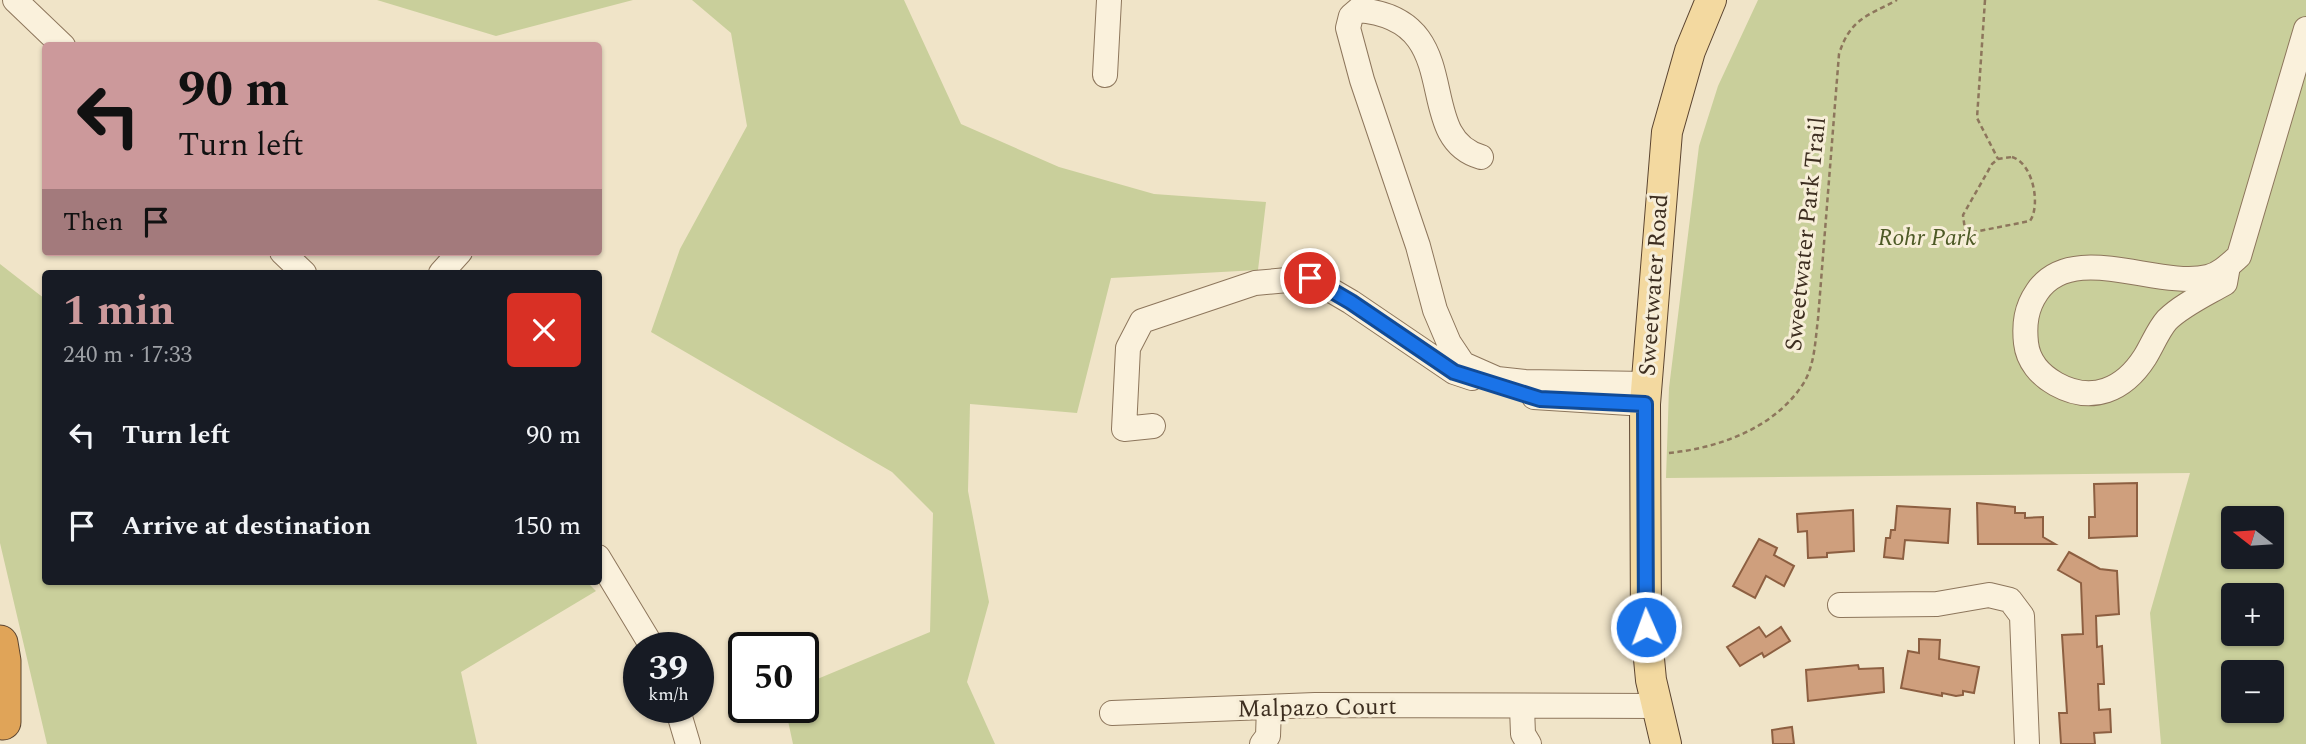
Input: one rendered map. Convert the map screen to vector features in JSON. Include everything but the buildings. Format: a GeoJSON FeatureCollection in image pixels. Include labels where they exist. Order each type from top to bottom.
{"type":"FeatureCollection","features":[{"type":"Feature","properties":{"kind":"highway"},"geometry":{"type":"LineString","coordinates":[[0,643],[3,661],[4,726]]}},
{"type":"Feature","properties":{"kind":"main road","name":"Sweetwater Road"},"geometry":{"type":"LineString","coordinates":[[1665,744],[1656,706],[1646,627],[1646,394],[1667,132],[1690,51],[1711,0]]}},
{"type":"Feature","properties":{"kind":"street"},"geometry":{"type":"LineString","coordinates":[[15,0],[59,42]]}},
{"type":"Feature","properties":{"kind":"street"},"geometry":{"type":"LineString","coordinates":[[1105,75],[1109,0]]}},
{"type":"Feature","properties":{"kind":"street"},"geometry":{"type":"LineString","coordinates":[[1481,157],[1466,153],[1455,142],[1425,49],[1412,28],[1393,15],[1358,10],[1351,16],[1348,28],[1362,80],[1418,246],[1435,310],[1449,343],[1464,364],[1497,379],[1646,394]]}},
{"type":"Feature","properties":{"kind":"street"},"geometry":{"type":"LineString","coordinates":[[2228,266],[2224,283],[2166,321],[2137,370],[2104,393],[2073,392],[2051,382],[2031,362],[2026,345],[2027,313],[2039,288],[2058,273],[2082,267],[2182,279],[2207,277],[2239,257],[2306,29]]}},
{"type":"Feature","properties":{"kind":"street"},"geometry":{"type":"LineString","coordinates":[[286,256],[301,270]]}},
{"type":"Feature","properties":{"kind":"street"},"geometry":{"type":"LineString","coordinates":[[444,270],[456,256]]}},
{"type":"Feature","properties":{"kind":"street"},"geometry":{"type":"LineString","coordinates":[[1153,426],[1124,429],[1128,348],[1142,321],[1255,283],[1310,278],[1351,302],[1454,372],[1540,399],[1646,394]]}},
{"type":"Feature","properties":{"kind":"street"},"geometry":{"type":"LineString","coordinates":[[602,564],[643,632]]}},
{"type":"Feature","properties":{"kind":"street"},"geometry":{"type":"LineString","coordinates":[[1840,605],[1937,604],[1989,595],[2010,600],[2022,616],[2027,744]]}},
{"type":"Feature","properties":{"kind":"street","name":"Malpazo Court"},"geometry":{"type":"LineString","coordinates":[[1112,713],[1269,707],[1656,706]]}},
{"type":"Feature","properties":{"kind":"street"},"geometry":{"type":"LineString","coordinates":[[1262,744],[1268,736],[1269,707]]}},
{"type":"Feature","properties":{"kind":"street"},"geometry":{"type":"LineString","coordinates":[[1522,708],[1523,734],[1529,744]]}},
{"type":"Feature","properties":{"kind":"street"},"geometry":{"type":"LineString","coordinates":[[682,723],[688,744]]}},
{"type":"Feature","properties":{"kind":"path","name":"Sweetwater Park Trail"},"geometry":{"type":"LineString","coordinates":[[1667,465],[1668,453],[1711,446],[1742,435],[1772,416],[1802,387],[1813,358],[1818,319],[1839,54],[1844,37],[1854,23],[1897,0]]}},
{"type":"Feature","properties":{"kind":"path"},"geometry":{"type":"LineString","coordinates":[[1985,0],[1977,118],[1983,135],[1998,159]]}},
{"type":"Feature","properties":{"kind":"path"},"geometry":{"type":"LineString","coordinates":[[2012,158],[2025,165],[2035,212],[2030,221],[1969,232],[1962,226],[1962,215],[1998,159],[2012,158]]}},
{"type":"Feature","properties":{"kind":"green space"},"geometry":{"type":"Polygon","coordinates":[[[377,0],[633,0],[496,36],[377,0]]]}},
{"type":"Feature","properties":{"kind":"green space"},"geometry":{"type":"Polygon","coordinates":[[[692,0],[904,0],[961,124],[1059,167],[1154,194],[1266,202],[1258,270],[1111,278],[1077,413],[970,404],[968,491],[989,602],[967,682],[995,744],[793,744],[788,723],[819,723],[819,678],[930,632],[933,513],[892,472],[651,332],[680,249],[747,126],[731,33],[692,0]]]}},
{"type":"Feature","properties":{"kind":"green space","name":"Rohr Park"},"geometry":{"type":"Polygon","coordinates":[[[1758,0],[2306,0],[2306,744],[2161,744],[2150,613],[2190,473],[1666,478],[1669,388],[1699,146],[1718,86],[1758,0]]]}},
{"type":"Feature","properties":{"kind":"green space"},"geometry":{"type":"Polygon","coordinates":[[[0,264],[42,297],[42,585],[590,585],[596,591],[461,672],[477,744],[47,744],[0,543],[0,264]]]}},
{"type":"Feature","properties":{"kind":"route"},"geometry":{"type":"LineString","coordinates":[[1310,278],[1351,302],[1454,372],[1540,399],[1645,404],[1646,627]]}}]}
